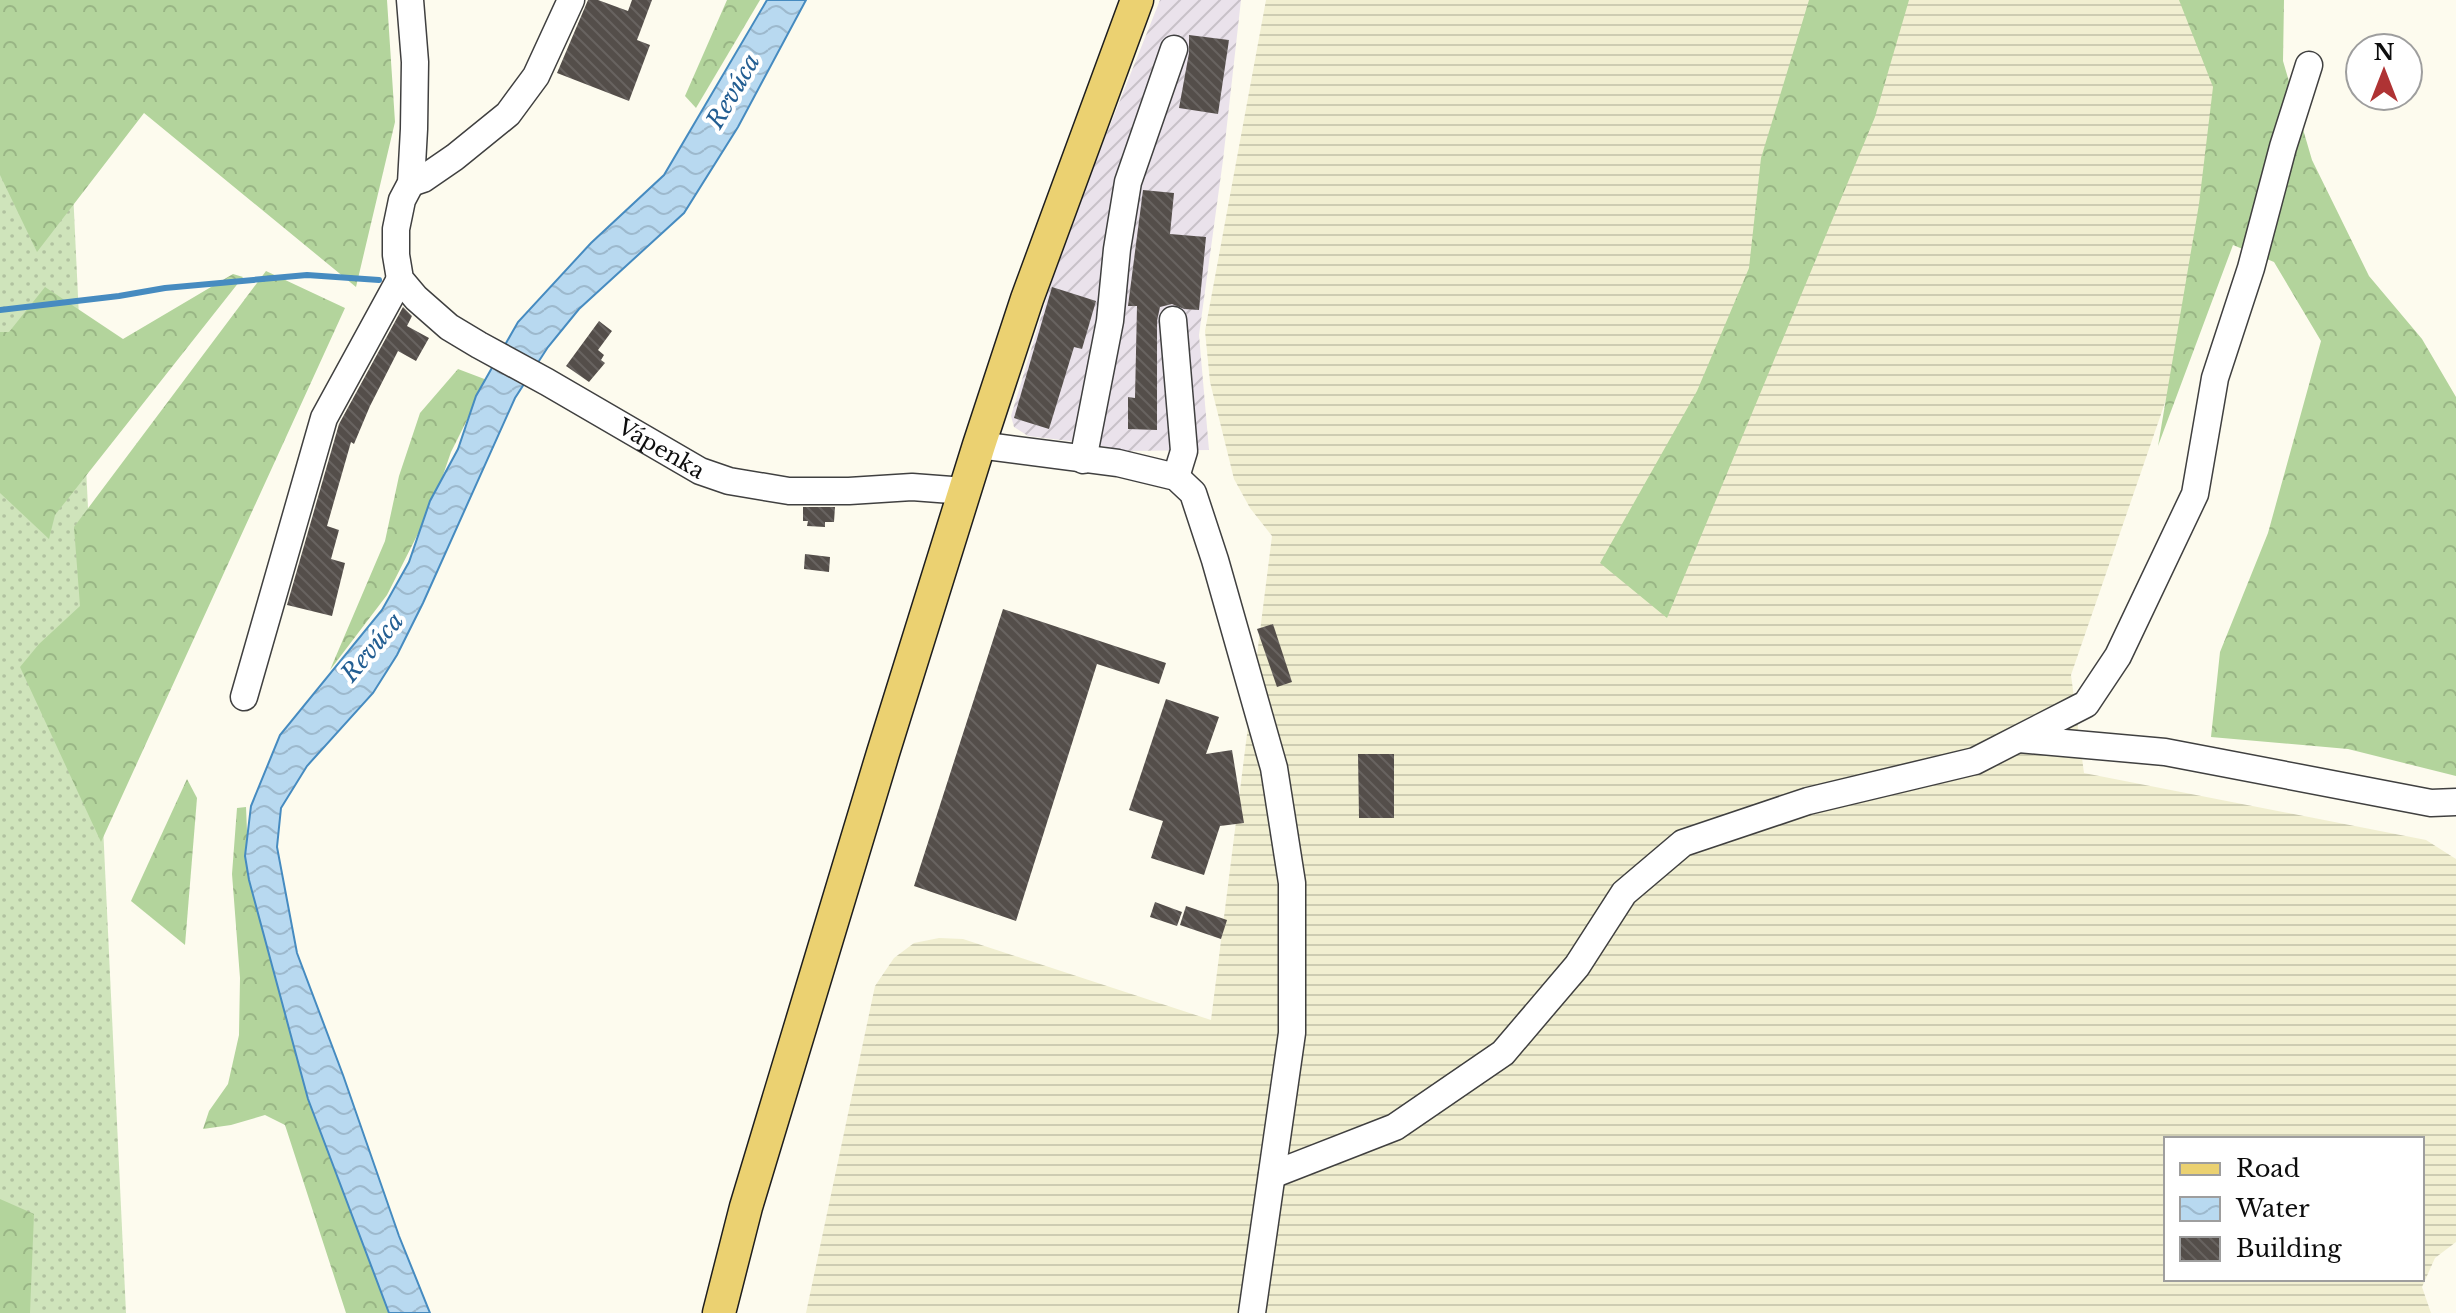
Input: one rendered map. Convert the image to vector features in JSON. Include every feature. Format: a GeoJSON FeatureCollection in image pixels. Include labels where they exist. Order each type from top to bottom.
{"type":"FeatureCollection","features":[{"type":"Feature","properties":{"kind":"main road"},"geometry":{"type":"LineString","coordinates":[[719,1313],[746,1207],[979,445],[1027,299],[1137,0]]}},
{"type":"Feature","properties":{"kind":"street"},"geometry":{"type":"LineString","coordinates":[[244,697],[324,418],[400,279],[396,229],[402,200],[411,183],[415,62],[410,0]]}},
{"type":"Feature","properties":{"kind":"street"},"geometry":{"type":"LineString","coordinates":[[411,183],[423,179],[455,157],[508,114],[536,76],[571,0]]}},
{"type":"Feature","properties":{"kind":"street"},"geometry":{"type":"LineString","coordinates":[[1083,460],[1110,321],[1128,182],[1174,49]]}},
{"type":"Feature","properties":{"kind":"street"},"geometry":{"type":"LineString","coordinates":[[1272,1175],[1395,1127],[1503,1053],[1577,966],[1624,893],[1683,843],[1808,801],[1975,761],[2086,704],[2118,656],[2195,494],[2215,378],[2251,268],[2283,147],[2309,65]]}},
{"type":"Feature","properties":{"kind":"street","name":"Vápenka"},"geometry":{"type":"LineString","coordinates":[[400,279],[449,327],[700,471],[729,481],[789,491],[912,487],[965,491]]}},
{"type":"Feature","properties":{"kind":"street"},"geometry":{"type":"LineString","coordinates":[[1173,320],[1184,451],[1176,477]]}},
{"type":"Feature","properties":{"kind":"street"},"geometry":{"type":"LineString","coordinates":[[979,445],[1118,463],[1176,477],[1193,493],[1274,768],[1292,883],[1292,1033],[1252,1313]]}},
{"type":"Feature","properties":{"kind":"street"},"geometry":{"type":"LineString","coordinates":[[2019,739],[2165,752],[2431,803],[2456,802]]}},
{"type":"Feature","properties":{"kind":"shaded area"},"geometry":{"type":"Polygon","coordinates":[[[1160,0],[1241,0],[1199,335],[1209,450],[1128,451],[1028,436],[1014,427],[1011,416],[1050,287],[1160,0]]]}},
{"type":"Feature","properties":{"kind":"shaded area"},"geometry":{"type":"Polygon","coordinates":[[[1266,0],[2276,0],[2275,84],[2071,675],[2084,773],[2426,840],[2456,859],[2456,1242],[2435,1258],[2422,1287],[2431,1313],[806,1313],[875,986],[894,958],[914,943],[939,938],[963,939],[1211,1020],[1272,536],[1250,508],[1234,479],[1210,382],[1205,331],[1266,0]]]}},
{"type":"Feature","properties":{"kind":"green space"},"geometry":{"type":"Polygon","coordinates":[[[0,0],[64,0],[126,1313],[0,1313],[0,0]]]}},
{"type":"Feature","properties":{"kind":"green space"},"geometry":{"type":"Polygon","coordinates":[[[0,0],[387,0],[395,122],[356,287],[144,113],[37,252],[0,175],[0,0]]]}},
{"type":"Feature","properties":{"kind":"green space"},"geometry":{"type":"Polygon","coordinates":[[[727,0],[760,0],[696,108],[685,96],[727,0]]]}},
{"type":"Feature","properties":{"kind":"green space"},"geometry":{"type":"Polygon","coordinates":[[[1809,0],[1909,0],[1875,117],[1667,618],[1600,563],[1697,391],[1749,268],[1761,158],[1809,0]]]}},
{"type":"Feature","properties":{"kind":"green space"},"geometry":{"type":"Polygon","coordinates":[[[2179,0],[2284,0],[2283,61],[2312,160],[2369,276],[2422,339],[2456,397],[2456,776],[2348,749],[2211,737],[2220,652],[2268,533],[2321,341],[2274,262],[2233,245],[2158,446],[2199,204],[2213,87],[2179,0]]]}},
{"type":"Feature","properties":{"kind":"green space"},"geometry":{"type":"Polygon","coordinates":[[[266,271],[345,308],[101,842],[20,667],[39,644],[80,606],[74,527],[266,271]]]}},
{"type":"Feature","properties":{"kind":"green space"},"geometry":{"type":"Polygon","coordinates":[[[233,274],[243,277],[55,515],[49,539],[0,493],[0,332],[9,332],[45,287],[123,339],[233,274]]]}},
{"type":"Feature","properties":{"kind":"green space"},"geometry":{"type":"Polygon","coordinates":[[[458,369],[487,380],[451,452],[433,504],[387,595],[330,670],[385,541],[399,476],[420,413],[458,369]]]}},
{"type":"Feature","properties":{"kind":"green space"},"geometry":{"type":"Polygon","coordinates":[[[187,779],[197,798],[185,945],[131,901],[187,779]]]}},
{"type":"Feature","properties":{"kind":"green space"},"geometry":{"type":"Polygon","coordinates":[[[246,807],[249,880],[308,1099],[389,1313],[346,1313],[285,1125],[265,1115],[203,1129],[209,1111],[228,1084],[239,1035],[240,978],[232,874],[237,808],[246,807]]]}},
{"type":"Feature","properties":{"kind":"green space"},"geometry":{"type":"Polygon","coordinates":[[[0,1199],[34,1214],[30,1313],[0,1313],[0,1199]]]}},
{"type":"Feature","properties":{"kind":"water","name":"Revúca"},"geometry":{"type":"Polygon","coordinates":[[[767,0],[806,0],[738,127],[684,213],[579,309],[548,347],[515,398],[397,655],[373,693],[307,766],[281,808],[277,847],[297,953],[430,1313],[389,1313],[308,1099],[249,880],[245,856],[251,806],[280,735],[382,610],[409,562],[430,501],[458,449],[476,396],[518,322],[591,243],[664,175],[767,0]]]}},
{"type":"Feature","properties":{"kind":"building"},"geometry":{"type":"Polygon","coordinates":[[[588,0],[598,0],[628,11],[632,0],[652,0],[637,40],[650,45],[629,101],[557,73],[588,0]]]}},
{"type":"Feature","properties":{"kind":"building"},"geometry":{"type":"Polygon","coordinates":[[[1189,35],[1229,40],[1218,114],[1179,108],[1189,53],[1189,35]]]}},
{"type":"Feature","properties":{"kind":"building"},"geometry":{"type":"Polygon","coordinates":[[[1143,190],[1174,193],[1170,234],[1206,237],[1199,310],[1172,304],[1160,307],[1157,321],[1157,430],[1128,429],[1128,397],[1135,398],[1137,306],[1128,306],[1143,190]]]}},
{"type":"Feature","properties":{"kind":"building"},"geometry":{"type":"Polygon","coordinates":[[[1052,287],[1096,301],[1082,349],[1074,347],[1049,429],[1014,418],[1052,287]]]}},
{"type":"Feature","properties":{"kind":"building"},"geometry":{"type":"Polygon","coordinates":[[[403,307],[412,316],[407,326],[429,338],[416,361],[398,351],[354,444],[351,442],[327,526],[339,530],[331,559],[345,563],[332,616],[287,605],[339,424],[403,307]]]}},
{"type":"Feature","properties":{"kind":"building"},"geometry":{"type":"Polygon","coordinates":[[[599,321],[612,331],[598,350],[604,355],[601,360],[605,363],[589,382],[566,366],[599,321]]]}},
{"type":"Feature","properties":{"kind":"building"},"geometry":{"type":"Polygon","coordinates":[[[803,507],[835,507],[834,522],[825,522],[825,527],[807,526],[808,521],[803,521],[803,507]]]}},
{"type":"Feature","properties":{"kind":"building"},"geometry":{"type":"Polygon","coordinates":[[[805,554],[830,557],[829,572],[804,569],[805,554]]]}},
{"type":"Feature","properties":{"kind":"building"},"geometry":{"type":"Polygon","coordinates":[[[1003,609],[1166,663],[1159,684],[1097,664],[1016,921],[914,886],[1003,609]]]}},
{"type":"Feature","properties":{"kind":"building"},"geometry":{"type":"Polygon","coordinates":[[[1273,624],[1292,682],[1277,687],[1257,629],[1273,624]]]}},
{"type":"Feature","properties":{"kind":"building"},"geometry":{"type":"Polygon","coordinates":[[[1166,699],[1219,717],[1206,754],[1232,750],[1244,823],[1220,826],[1204,875],[1151,858],[1163,821],[1129,810],[1166,699]]]}},
{"type":"Feature","properties":{"kind":"building"},"geometry":{"type":"Polygon","coordinates":[[[1358,754],[1394,754],[1394,818],[1359,818],[1358,754]]]}},
{"type":"Feature","properties":{"kind":"building"},"geometry":{"type":"Polygon","coordinates":[[[1155,902],[1182,912],[1177,926],[1150,917],[1155,902]]]}},
{"type":"Feature","properties":{"kind":"building"},"geometry":{"type":"Polygon","coordinates":[[[1186,906],[1227,920],[1221,939],[1180,925],[1186,906]]]}},
{"type":"Feature","properties":{"kind":"waterway"},"geometry":{"type":"LineString","coordinates":[[0,310],[165,288],[307,275],[379,280]]}}]}
